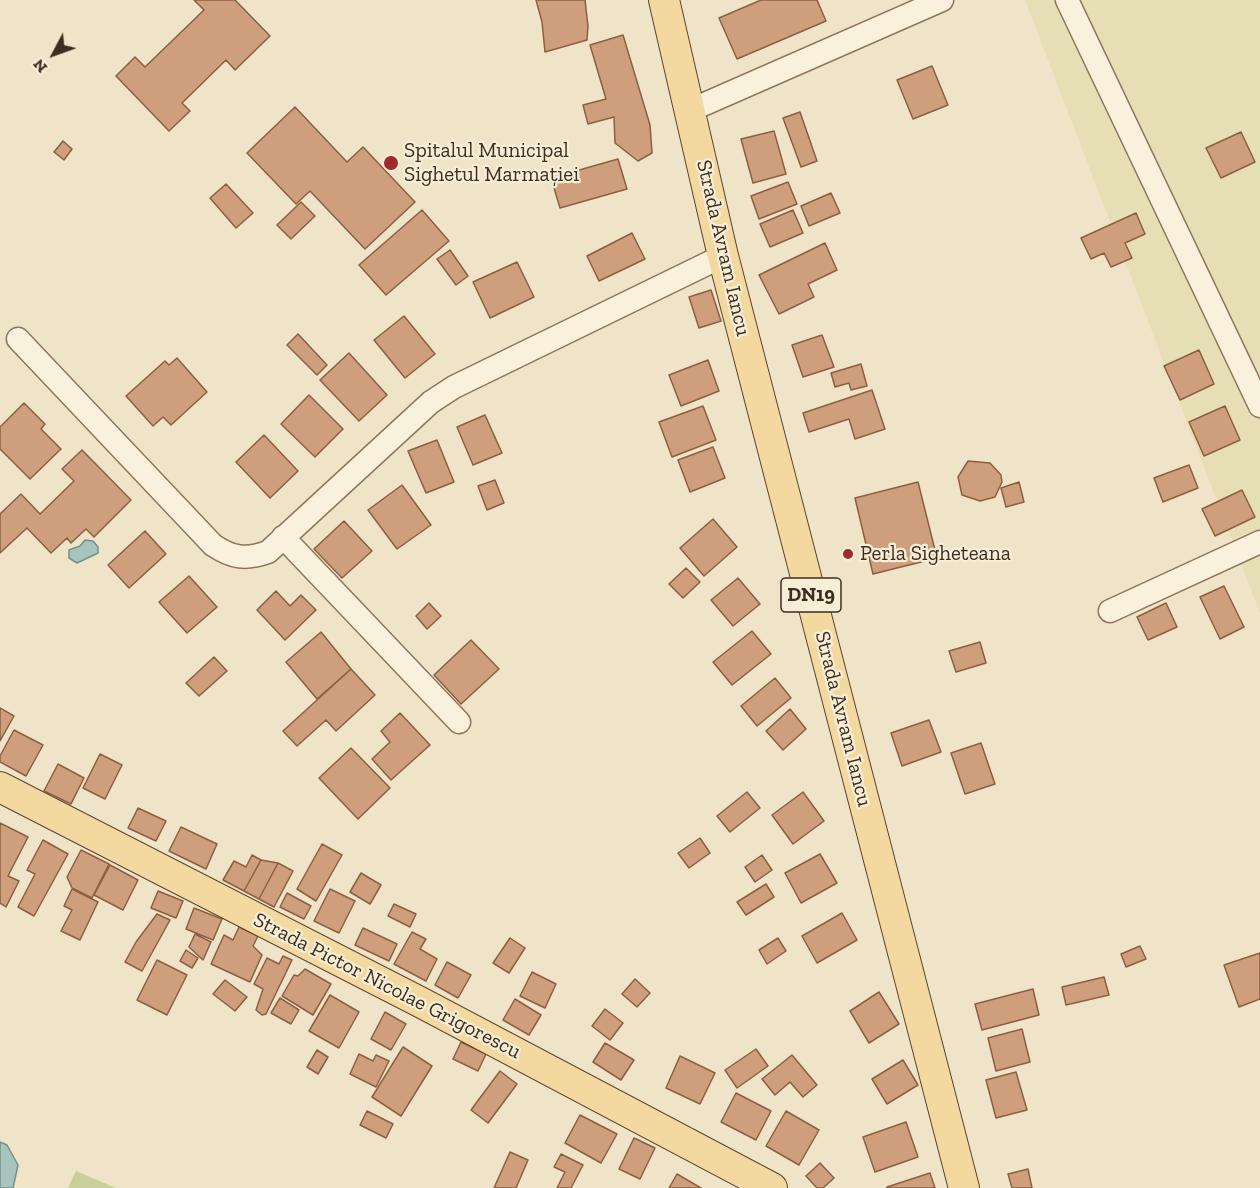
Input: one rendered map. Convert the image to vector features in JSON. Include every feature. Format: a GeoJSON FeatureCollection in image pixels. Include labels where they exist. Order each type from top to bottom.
{"type":"FeatureCollection","features":[{"type":"Feature","properties":{"kind":"main road","name":"Strada Avram Iancu"},"geometry":{"type":"LineString","coordinates":[[664,0],[723,256],[964,1188]]}},
{"type":"Feature","properties":{"kind":"main road","name":"Strada Pictor Nicolae Grigorescu"},"geometry":{"type":"LineString","coordinates":[[0,788],[420,1002],[772,1188]]}},
{"type":"Feature","properties":{"kind":"street"},"geometry":{"type":"LineString","coordinates":[[691,110],[942,0]]}},
{"type":"Feature","properties":{"kind":"street"},"geometry":{"type":"LineString","coordinates":[[1067,0],[1260,405]]}},
{"type":"Feature","properties":{"kind":"street"},"geometry":{"type":"LineString","coordinates":[[18,339],[213,545],[227,554],[240,558],[254,557],[268,552],[431,402],[454,387],[723,256]]}},
{"type":"Feature","properties":{"kind":"street"},"geometry":{"type":"LineString","coordinates":[[283,537],[459,722]]}},
{"type":"Feature","properties":{"kind":"street"},"geometry":{"type":"LineString","coordinates":[[1110,611],[1260,542]]}},
{"type":"Feature","properties":{"kind":"shaded area"},"geometry":{"type":"Polygon","coordinates":[[[1025,0],[1260,0],[1260,613],[1025,0]]]}},
{"type":"Feature","properties":{"kind":"green space"},"geometry":{"type":"Polygon","coordinates":[[[76,1171],[116,1188],[68,1188],[76,1171]]]}},
{"type":"Feature","properties":{"kind":"water"},"geometry":{"type":"Polygon","coordinates":[[[85,540],[93,541],[98,547],[98,553],[77,563],[69,558],[69,550],[80,546],[85,540]]]}},
{"type":"Feature","properties":{"kind":"water"},"geometry":{"type":"Polygon","coordinates":[[[0,1142],[7,1145],[18,1165],[13,1188],[0,1188],[0,1142]]]}},
{"type":"Feature","properties":{"kind":"building"},"geometry":{"type":"Polygon","coordinates":[[[194,0],[235,0],[270,36],[235,70],[226,60],[182,103],[190,111],[169,131],[116,76],[135,57],[145,67],[204,10],[194,0]]]}},
{"type":"Feature","properties":{"kind":"building"},"geometry":{"type":"Polygon","coordinates":[[[536,0],[585,0],[587,40],[545,52],[542,22],[536,0]]]}},
{"type":"Feature","properties":{"kind":"building"},"geometry":{"type":"Polygon","coordinates":[[[761,0],[817,0],[826,21],[737,59],[719,18],[761,0]]]}},
{"type":"Feature","properties":{"kind":"building"},"geometry":{"type":"Polygon","coordinates":[[[623,35],[650,125],[652,153],[638,161],[615,143],[614,117],[588,124],[583,105],[606,99],[590,45],[623,35]]]}},
{"type":"Feature","properties":{"kind":"building"},"geometry":{"type":"Polygon","coordinates":[[[932,66],[948,105],[913,119],[897,80],[932,66]]]}},
{"type":"Feature","properties":{"kind":"building"},"geometry":{"type":"Polygon","coordinates":[[[295,107],[347,162],[363,147],[415,202],[365,249],[310,191],[296,204],[247,153],[295,107]]]}},
{"type":"Feature","properties":{"kind":"building"},"geometry":{"type":"Polygon","coordinates":[[[800,112],[817,161],[801,167],[783,118],[800,112]]]}},
{"type":"Feature","properties":{"kind":"building"},"geometry":{"type":"Polygon","coordinates":[[[774,131],[786,174],[753,183],[741,139],[774,131]]]}},
{"type":"Feature","properties":{"kind":"building"},"geometry":{"type":"Polygon","coordinates":[[[1241,132],[1255,162],[1221,178],[1206,148],[1241,132]]]}},
{"type":"Feature","properties":{"kind":"building"},"geometry":{"type":"Polygon","coordinates":[[[63,141],[72,149],[64,160],[54,152],[63,141]]]}},
{"type":"Feature","properties":{"kind":"building"},"geometry":{"type":"Polygon","coordinates":[[[618,159],[627,189],[560,208],[551,178],[618,159]]]}},
{"type":"Feature","properties":{"kind":"building"},"geometry":{"type":"Polygon","coordinates":[[[788,182],[797,204],[759,219],[751,196],[788,182]]]}},
{"type":"Feature","properties":{"kind":"building"},"geometry":{"type":"Polygon","coordinates":[[[226,184],[253,213],[236,228],[210,198],[226,184]]]}},
{"type":"Feature","properties":{"kind":"building"},"geometry":{"type":"Polygon","coordinates":[[[831,193],[840,213],[809,226],[801,206],[831,193]]]}},
{"type":"Feature","properties":{"kind":"building"},"geometry":{"type":"Polygon","coordinates":[[[301,202],[315,216],[291,239],[277,225],[301,202]]]}},
{"type":"Feature","properties":{"kind":"building"},"geometry":{"type":"Polygon","coordinates":[[[422,210],[449,241],[386,295],[359,265],[422,210]]]}},
{"type":"Feature","properties":{"kind":"building"},"geometry":{"type":"Polygon","coordinates":[[[793,210],[803,233],[770,247],[760,224],[793,210]]]}},
{"type":"Feature","properties":{"kind":"building"},"geometry":{"type":"Polygon","coordinates":[[[1136,213],[1145,234],[1125,243],[1132,258],[1111,267],[1104,253],[1091,259],[1081,238],[1136,213]]]}},
{"type":"Feature","properties":{"kind":"building"},"geometry":{"type":"Polygon","coordinates":[[[632,233],[645,259],[599,281],[587,256],[632,233]]]}},
{"type":"Feature","properties":{"kind":"building"},"geometry":{"type":"Polygon","coordinates":[[[825,243],[837,270],[808,284],[814,297],[779,314],[759,275],[825,243]]]}},
{"type":"Feature","properties":{"kind":"building"},"geometry":{"type":"Polygon","coordinates":[[[450,250],[468,276],[456,285],[437,259],[450,250]]]}},
{"type":"Feature","properties":{"kind":"building"},"geometry":{"type":"Polygon","coordinates":[[[517,262],[534,297],[490,318],[473,282],[517,262]]]}},
{"type":"Feature","properties":{"kind":"building"},"geometry":{"type":"Polygon","coordinates":[[[711,290],[721,321],[699,328],[689,297],[711,290]]]}},
{"type":"Feature","properties":{"kind":"building"},"geometry":{"type":"Polygon","coordinates":[[[404,316],[435,354],[405,378],[374,340],[404,316]]]}},
{"type":"Feature","properties":{"kind":"building"},"geometry":{"type":"Polygon","coordinates":[[[298,334],[327,365],[317,375],[287,345],[298,334]]]}},
{"type":"Feature","properties":{"kind":"building"},"geometry":{"type":"Polygon","coordinates":[[[822,335],[834,367],[803,377],[792,345],[822,335]]]}},
{"type":"Feature","properties":{"kind":"building"},"geometry":{"type":"Polygon","coordinates":[[[1199,350],[1214,384],[1180,400],[1164,366],[1199,350]]]}},
{"type":"Feature","properties":{"kind":"building"},"geometry":{"type":"Polygon","coordinates":[[[349,353],[387,395],[359,421],[320,380],[349,353]]]}},
{"type":"Feature","properties":{"kind":"building"},"geometry":{"type":"Polygon","coordinates":[[[177,358],[207,392],[171,425],[163,417],[153,426],[126,396],[165,361],[169,365],[177,358]]]}},
{"type":"Feature","properties":{"kind":"building"},"geometry":{"type":"Polygon","coordinates":[[[708,360],[719,391],[681,406],[669,375],[708,360]]]}},
{"type":"Feature","properties":{"kind":"building"},"geometry":{"type":"Polygon","coordinates":[[[861,364],[867,386],[851,390],[849,383],[835,387],[831,373],[861,364]]]}},
{"type":"Feature","properties":{"kind":"building"},"geometry":{"type":"Polygon","coordinates":[[[872,390],[885,429],[855,439],[849,419],[809,432],[803,413],[872,390]]]}},
{"type":"Feature","properties":{"kind":"building"},"geometry":{"type":"Polygon","coordinates":[[[309,395],[343,429],[315,457],[281,424],[309,395]]]}},
{"type":"Feature","properties":{"kind":"building"},"geometry":{"type":"Polygon","coordinates":[[[24,403],[45,424],[41,429],[61,449],[30,479],[0,449],[0,427],[24,403]]]}},
{"type":"Feature","properties":{"kind":"building"},"geometry":{"type":"Polygon","coordinates":[[[703,406],[716,440],[672,457],[659,422],[703,406]]]}},
{"type":"Feature","properties":{"kind":"building"},"geometry":{"type":"Polygon","coordinates":[[[1225,406],[1240,440],[1204,456],[1189,422],[1225,406]]]}},
{"type":"Feature","properties":{"kind":"building"},"geometry":{"type":"Polygon","coordinates":[[[485,415],[502,453],[473,465],[457,427],[485,415]]]}},
{"type":"Feature","properties":{"kind":"building"},"geometry":{"type":"Polygon","coordinates":[[[264,435],[298,471],[270,498],[236,462],[264,435]]]}},
{"type":"Feature","properties":{"kind":"building"},"geometry":{"type":"Polygon","coordinates":[[[437,440],[454,482],[426,493],[408,451],[437,440]]]}},
{"type":"Feature","properties":{"kind":"building"},"geometry":{"type":"Polygon","coordinates":[[[713,447],[725,478],[690,492],[678,460],[713,447]]]}},
{"type":"Feature","properties":{"kind":"building"},"geometry":{"type":"Polygon","coordinates":[[[82,450],[131,500],[94,537],[86,529],[71,543],[67,538],[51,553],[27,528],[0,553],[0,514],[21,494],[40,514],[74,481],[62,469],[82,450]]]}},
{"type":"Feature","properties":{"kind":"building"},"geometry":{"type":"Polygon","coordinates":[[[968,461],[990,463],[1001,475],[1002,482],[995,497],[980,501],[962,495],[958,477],[968,461]]]}},
{"type":"Feature","properties":{"kind":"building"},"geometry":{"type":"Polygon","coordinates":[[[1189,465],[1198,488],[1163,502],[1154,478],[1189,465]]]}},
{"type":"Feature","properties":{"kind":"building"},"geometry":{"type":"Polygon","coordinates":[[[495,480],[504,503],[487,510],[478,486],[495,480]]]}},
{"type":"Feature","properties":{"kind":"building"},"geometry":{"type":"Polygon","coordinates":[[[918,482],[937,558],[873,574],[855,498],[918,482]]]}},
{"type":"Feature","properties":{"kind":"building"},"geometry":{"type":"Polygon","coordinates":[[[1019,482],[1024,502],[1006,507],[1001,488],[1019,482]]]}},
{"type":"Feature","properties":{"kind":"building"},"geometry":{"type":"Polygon","coordinates":[[[402,485],[431,525],[397,549],[368,510],[402,485]]]}},
{"type":"Feature","properties":{"kind":"building"},"geometry":{"type":"Polygon","coordinates":[[[1242,490],[1255,517],[1215,536],[1202,509],[1242,490]]]}},
{"type":"Feature","properties":{"kind":"building"},"geometry":{"type":"Polygon","coordinates":[[[713,519],[737,547],[704,576],[680,548],[713,519]]]}},
{"type":"Feature","properties":{"kind":"building"},"geometry":{"type":"Polygon","coordinates":[[[344,521],[372,551],[342,578],[314,549],[344,521]]]}},
{"type":"Feature","properties":{"kind":"building"},"geometry":{"type":"Polygon","coordinates":[[[145,531],[166,554],[129,588],[108,565],[145,531]]]}},
{"type":"Feature","properties":{"kind":"building"},"geometry":{"type":"Polygon","coordinates":[[[686,568],[700,582],[683,598],[669,584],[686,568]]]}},
{"type":"Feature","properties":{"kind":"building"},"geometry":{"type":"Polygon","coordinates":[[[189,576],[217,607],[187,633],[159,602],[189,576]]]}},
{"type":"Feature","properties":{"kind":"building"},"geometry":{"type":"Polygon","coordinates":[[[738,578],[760,604],[733,626],[711,600],[738,578]]]}},
{"type":"Feature","properties":{"kind":"building"},"geometry":{"type":"Polygon","coordinates":[[[1224,586],[1244,627],[1220,639],[1200,597],[1224,586]]]}},
{"type":"Feature","properties":{"kind":"building"},"geometry":{"type":"Polygon","coordinates":[[[276,591],[290,606],[301,595],[316,610],[285,640],[257,610],[276,591]]]}},
{"type":"Feature","properties":{"kind":"building"},"geometry":{"type":"Polygon","coordinates":[[[429,603],[441,616],[427,629],[416,616],[429,603]]]}},
{"type":"Feature","properties":{"kind":"building"},"geometry":{"type":"Polygon","coordinates":[[[1166,603],[1177,627],[1148,640],[1137,617],[1166,603]]]}},
{"type":"Feature","properties":{"kind":"building"},"geometry":{"type":"Polygon","coordinates":[[[752,631],[771,654],[732,685],[713,662],[752,631]]]}},
{"type":"Feature","properties":{"kind":"building"},"geometry":{"type":"Polygon","coordinates":[[[321,632],[351,669],[317,699],[286,662],[321,632]]]}},
{"type":"Feature","properties":{"kind":"building"},"geometry":{"type":"Polygon","coordinates":[[[471,640],[499,669],[461,704],[434,675],[471,640]]]}},
{"type":"Feature","properties":{"kind":"building"},"geometry":{"type":"Polygon","coordinates":[[[980,642],[986,663],[956,672],[949,651],[980,642]]]}},
{"type":"Feature","properties":{"kind":"building"},"geometry":{"type":"Polygon","coordinates":[[[214,657],[227,671],[199,696],[186,683],[214,657]]]}},
{"type":"Feature","properties":{"kind":"building"},"geometry":{"type":"Polygon","coordinates":[[[351,669],[375,695],[336,731],[326,720],[297,746],[283,731],[351,669]]]}},
{"type":"Feature","properties":{"kind":"building"},"geometry":{"type":"Polygon","coordinates":[[[775,678],[791,698],[757,726],[741,706],[775,678]]]}},
{"type":"Feature","properties":{"kind":"building"},"geometry":{"type":"Polygon","coordinates":[[[0,708],[14,716],[0,741],[0,708]]]}},
{"type":"Feature","properties":{"kind":"building"},"geometry":{"type":"Polygon","coordinates":[[[790,709],[806,729],[783,750],[766,731],[790,709]]]}},
{"type":"Feature","properties":{"kind":"building"},"geometry":{"type":"Polygon","coordinates":[[[400,713],[430,745],[391,780],[372,759],[390,742],[381,731],[400,713]]]}},
{"type":"Feature","properties":{"kind":"building"},"geometry":{"type":"Polygon","coordinates":[[[929,720],[941,752],[902,766],[891,733],[929,720]]]}},
{"type":"Feature","properties":{"kind":"building"},"geometry":{"type":"Polygon","coordinates":[[[14,730],[43,745],[26,776],[0,762],[0,756],[14,730]]]}},
{"type":"Feature","properties":{"kind":"building"},"geometry":{"type":"Polygon","coordinates":[[[981,743],[995,784],[965,794],[951,753],[981,743]]]}},
{"type":"Feature","properties":{"kind":"building"},"geometry":{"type":"Polygon","coordinates":[[[351,748],[390,788],[358,819],[319,778],[351,748]]]}},
{"type":"Feature","properties":{"kind":"building"},"geometry":{"type":"Polygon","coordinates":[[[100,754],[122,765],[105,799],[83,788],[100,754]]]}},
{"type":"Feature","properties":{"kind":"building"},"geometry":{"type":"Polygon","coordinates":[[[58,764],[84,778],[71,804],[44,791],[58,764]]]}},
{"type":"Feature","properties":{"kind":"building"},"geometry":{"type":"Polygon","coordinates":[[[747,792],[760,808],[730,832],[717,816],[747,792]]]}},
{"type":"Feature","properties":{"kind":"building"},"geometry":{"type":"Polygon","coordinates":[[[803,792],[824,821],[793,844],[772,815],[803,792]]]}},
{"type":"Feature","properties":{"kind":"building"},"geometry":{"type":"Polygon","coordinates":[[[138,808],[166,821],[156,841],[128,828],[138,808]]]}},
{"type":"Feature","properties":{"kind":"building"},"geometry":{"type":"Polygon","coordinates":[[[0,823],[28,837],[8,876],[19,881],[6,907],[0,903],[0,823]]]}},
{"type":"Feature","properties":{"kind":"building"},"geometry":{"type":"Polygon","coordinates":[[[181,827],[217,844],[206,869],[169,851],[181,827]]]}},
{"type":"Feature","properties":{"kind":"building"},"geometry":{"type":"Polygon","coordinates":[[[700,838],[710,853],[689,868],[678,853],[700,838]]]}},
{"type":"Feature","properties":{"kind":"building"},"geometry":{"type":"Polygon","coordinates":[[[43,840],[68,854],[34,916],[18,907],[35,874],[27,870],[43,840]]]}},
{"type":"Feature","properties":{"kind":"building"},"geometry":{"type":"Polygon","coordinates":[[[322,844],[342,855],[316,901],[297,889],[322,844]]]}},
{"type":"Feature","properties":{"kind":"building"},"geometry":{"type":"Polygon","coordinates":[[[81,850],[109,864],[92,898],[72,888],[67,877],[81,850]]]}},
{"type":"Feature","properties":{"kind":"building"},"geometry":{"type":"Polygon","coordinates":[[[820,854],[837,883],[801,903],[785,873],[820,854]]]}},
{"type":"Feature","properties":{"kind":"building"},"geometry":{"type":"Polygon","coordinates":[[[252,855],[261,860],[244,891],[223,880],[234,861],[246,867],[252,855]]]}},
{"type":"Feature","properties":{"kind":"building"},"geometry":{"type":"Polygon","coordinates":[[[762,855],[772,870],[755,882],[745,867],[762,855]]]}},
{"type":"Feature","properties":{"kind":"building"},"geometry":{"type":"Polygon","coordinates":[[[261,860],[278,863],[259,899],[244,891],[261,860]]]}},
{"type":"Feature","properties":{"kind":"building"},"geometry":{"type":"Polygon","coordinates":[[[278,863],[293,871],[274,907],[259,899],[278,863]]]}},
{"type":"Feature","properties":{"kind":"building"},"geometry":{"type":"Polygon","coordinates":[[[110,865],[138,880],[123,910],[94,895],[110,865]]]}},
{"type":"Feature","properties":{"kind":"building"},"geometry":{"type":"Polygon","coordinates":[[[361,873],[381,885],[370,904],[350,892],[361,873]]]}},
{"type":"Feature","properties":{"kind":"building"},"geometry":{"type":"Polygon","coordinates":[[[766,884],[774,897],[746,915],[737,902],[766,884]]]}},
{"type":"Feature","properties":{"kind":"building"},"geometry":{"type":"Polygon","coordinates":[[[72,889],[98,902],[80,940],[61,931],[72,910],[64,906],[72,889]]]}},
{"type":"Feature","properties":{"kind":"building"},"geometry":{"type":"Polygon","coordinates":[[[330,889],[355,901],[339,933],[314,921],[330,889]]]}},
{"type":"Feature","properties":{"kind":"building"},"geometry":{"type":"Polygon","coordinates":[[[158,891],[183,901],[176,918],[151,908],[158,891]]]}},
{"type":"Feature","properties":{"kind":"building"},"geometry":{"type":"Polygon","coordinates":[[[287,893],[311,906],[304,919],[280,907],[287,893]]]}},
{"type":"Feature","properties":{"kind":"building"},"geometry":{"type":"Polygon","coordinates":[[[394,904],[416,914],[410,927],[388,916],[394,904]]]}},
{"type":"Feature","properties":{"kind":"building"},"geometry":{"type":"Polygon","coordinates":[[[194,908],[222,919],[213,940],[186,929],[194,908]]]}},
{"type":"Feature","properties":{"kind":"building"},"geometry":{"type":"Polygon","coordinates":[[[842,913],[857,940],[817,963],[802,936],[842,913]]]}},
{"type":"Feature","properties":{"kind":"building"},"geometry":{"type":"Polygon","coordinates":[[[157,914],[170,920],[142,971],[125,962],[136,942],[157,914]]]}},
{"type":"Feature","properties":{"kind":"building"},"geometry":{"type":"Polygon","coordinates":[[[239,927],[258,936],[253,946],[262,955],[250,982],[211,964],[224,935],[233,940],[239,927]]]}},
{"type":"Feature","properties":{"kind":"building"},"geometry":{"type":"Polygon","coordinates":[[[363,928],[397,944],[389,961],[355,945],[363,928]]]}},
{"type":"Feature","properties":{"kind":"building"},"geometry":{"type":"Polygon","coordinates":[[[412,932],[426,939],[420,949],[437,959],[426,981],[394,964],[412,932]]]}},
{"type":"Feature","properties":{"kind":"building"},"geometry":{"type":"Polygon","coordinates":[[[195,934],[211,942],[203,960],[189,947],[195,934]]]}},
{"type":"Feature","properties":{"kind":"building"},"geometry":{"type":"Polygon","coordinates":[[[510,938],[525,948],[509,973],[493,963],[510,938]]]}},
{"type":"Feature","properties":{"kind":"building"},"geometry":{"type":"Polygon","coordinates":[[[778,938],[786,951],[767,964],[759,950],[778,938]]]}},
{"type":"Feature","properties":{"kind":"building"},"geometry":{"type":"Polygon","coordinates":[[[1140,946],[1146,959],[1126,967],[1121,954],[1140,946]]]}},
{"type":"Feature","properties":{"kind":"building"},"geometry":{"type":"Polygon","coordinates":[[[186,950],[198,958],[192,968],[180,961],[186,950]]]}},
{"type":"Feature","properties":{"kind":"building"},"geometry":{"type":"Polygon","coordinates":[[[1260,953],[1260,999],[1239,1007],[1224,965],[1260,953]]]}},
{"type":"Feature","properties":{"kind":"building"},"geometry":{"type":"Polygon","coordinates":[[[283,956],[292,960],[266,1014],[262,1015],[256,1010],[263,989],[254,984],[267,958],[279,964],[283,956]]]}},
{"type":"Feature","properties":{"kind":"building"},"geometry":{"type":"Polygon","coordinates":[[[157,960],[187,975],[167,1015],[137,1000],[157,960]]]}},
{"type":"Feature","properties":{"kind":"building"},"geometry":{"type":"Polygon","coordinates":[[[447,962],[471,975],[458,998],[435,985],[447,962]]]}},
{"type":"Feature","properties":{"kind":"building"},"geometry":{"type":"Polygon","coordinates":[[[305,969],[331,984],[313,1015],[282,996],[294,975],[298,976],[305,969]]]}},
{"type":"Feature","properties":{"kind":"building"},"geometry":{"type":"Polygon","coordinates":[[[532,972],[556,984],[545,1008],[520,996],[532,972]]]}},
{"type":"Feature","properties":{"kind":"building"},"geometry":{"type":"Polygon","coordinates":[[[1104,977],[1109,995],[1066,1005],[1062,987],[1104,977]]]}},
{"type":"Feature","properties":{"kind":"building"},"geometry":{"type":"Polygon","coordinates":[[[635,979],[650,993],[637,1007],[622,994],[635,979]]]}},
{"type":"Feature","properties":{"kind":"building"},"geometry":{"type":"Polygon","coordinates":[[[225,980],[247,997],[235,1011],[213,994],[225,980]]]}},
{"type":"Feature","properties":{"kind":"building"},"geometry":{"type":"Polygon","coordinates":[[[1033,989],[1039,1015],[982,1030],[975,1004],[1033,989]]]}},
{"type":"Feature","properties":{"kind":"building"},"geometry":{"type":"Polygon","coordinates":[[[879,992],[899,1024],[869,1043],[850,1011],[879,992]]]}},
{"type":"Feature","properties":{"kind":"building"},"geometry":{"type":"Polygon","coordinates":[[[330,995],[359,1012],[339,1048],[309,1031],[330,995]]]}},
{"type":"Feature","properties":{"kind":"building"},"geometry":{"type":"Polygon","coordinates":[[[280,998],[299,1010],[291,1024],[271,1013],[280,998]]]}},
{"type":"Feature","properties":{"kind":"building"},"geometry":{"type":"Polygon","coordinates":[[[515,999],[541,1015],[529,1035],[503,1020],[515,999]]]}},
{"type":"Feature","properties":{"kind":"building"},"geometry":{"type":"Polygon","coordinates":[[[605,1009],[623,1023],[610,1040],[592,1026],[605,1009]]]}},
{"type":"Feature","properties":{"kind":"building"},"geometry":{"type":"Polygon","coordinates":[[[385,1012],[406,1024],[391,1050],[371,1039],[385,1012]]]}},
{"type":"Feature","properties":{"kind":"building"},"geometry":{"type":"Polygon","coordinates":[[[1022,1029],[1030,1062],[996,1071],[988,1038],[1022,1029]]]}},
{"type":"Feature","properties":{"kind":"building"},"geometry":{"type":"Polygon","coordinates":[[[461,1042],[486,1054],[478,1071],[453,1059],[461,1042]]]}},
{"type":"Feature","properties":{"kind":"building"},"geometry":{"type":"Polygon","coordinates":[[[605,1043],[634,1060],[621,1080],[593,1062],[605,1043]]]}},
{"type":"Feature","properties":{"kind":"building"},"geometry":{"type":"Polygon","coordinates":[[[403,1047],[432,1066],[401,1116],[372,1097],[403,1047]]]}},
{"type":"Feature","properties":{"kind":"building"},"geometry":{"type":"Polygon","coordinates":[[[756,1049],[768,1066],[737,1088],[725,1070],[756,1049]]]}},
{"type":"Feature","properties":{"kind":"building"},"geometry":{"type":"Polygon","coordinates":[[[317,1050],[328,1057],[318,1074],[307,1067],[317,1050]]]}},
{"type":"Feature","properties":{"kind":"building"},"geometry":{"type":"Polygon","coordinates":[[[359,1054],[373,1061],[376,1055],[389,1061],[376,1087],[350,1074],[359,1054]]]}},
{"type":"Feature","properties":{"kind":"building"},"geometry":{"type":"Polygon","coordinates":[[[792,1055],[817,1085],[803,1097],[790,1082],[775,1095],[762,1079],[792,1055]]]}},
{"type":"Feature","properties":{"kind":"building"},"geometry":{"type":"Polygon","coordinates":[[[680,1056],[715,1073],[700,1104],[666,1088],[680,1056]]]}},
{"type":"Feature","properties":{"kind":"building"},"geometry":{"type":"Polygon","coordinates":[[[903,1060],[918,1085],[887,1104],[872,1079],[903,1060]]]}},
{"type":"Feature","properties":{"kind":"building"},"geometry":{"type":"Polygon","coordinates":[[[500,1071],[517,1084],[488,1123],[471,1110],[500,1071]]]}},
{"type":"Feature","properties":{"kind":"building"},"geometry":{"type":"Polygon","coordinates":[[[1016,1072],[1027,1110],[996,1118],[986,1080],[1016,1072]]]}},
{"type":"Feature","properties":{"kind":"building"},"geometry":{"type":"Polygon","coordinates":[[[736,1093],[771,1111],[756,1140],[721,1122],[736,1093]]]}},
{"type":"Feature","properties":{"kind":"building"},"geometry":{"type":"Polygon","coordinates":[[[367,1111],[393,1124],[386,1138],[360,1125],[367,1111]]]}},
{"type":"Feature","properties":{"kind":"building"},"geometry":{"type":"Polygon","coordinates":[[[786,1111],[819,1130],[799,1165],[766,1146],[786,1111]]]}},
{"type":"Feature","properties":{"kind":"building"},"geometry":{"type":"Polygon","coordinates":[[[580,1115],[617,1134],[601,1163],[565,1143],[580,1115]]]}},
{"type":"Feature","properties":{"kind":"building"},"geometry":{"type":"Polygon","coordinates":[[[906,1122],[918,1157],[875,1172],[863,1137],[906,1122]]]}},
{"type":"Feature","properties":{"kind":"building"},"geometry":{"type":"Polygon","coordinates":[[[634,1138],[655,1148],[640,1179],[619,1169],[634,1138]]]}},
{"type":"Feature","properties":{"kind":"building"},"geometry":{"type":"Polygon","coordinates":[[[510,1152],[528,1160],[516,1188],[494,1188],[510,1152]]]}},
{"type":"Feature","properties":{"kind":"building"},"geometry":{"type":"Polygon","coordinates":[[[561,1154],[583,1165],[571,1188],[557,1188],[565,1172],[554,1167],[561,1154]]]}},
{"type":"Feature","properties":{"kind":"building"},"geometry":{"type":"Polygon","coordinates":[[[820,1163],[834,1178],[823,1188],[817,1188],[806,1176],[820,1163]]]}},
{"type":"Feature","properties":{"kind":"building"},"geometry":{"type":"Polygon","coordinates":[[[1028,1169],[1032,1188],[1012,1188],[1008,1174],[1028,1169]]]}},
{"type":"Feature","properties":{"kind":"building"},"geometry":{"type":"Polygon","coordinates":[[[930,1173],[935,1188],[887,1188],[887,1187],[930,1173]]]}},
{"type":"Feature","properties":{"kind":"building"},"geometry":{"type":"Polygon","coordinates":[[[677,1174],[701,1188],[669,1188],[677,1174]]]}},
{"type":"Feature","properties":{"kind":"place","name":"Spitalul Municipal Sighetul Marmației"},"geometry":{"type":"Point","coordinates":[391,163]}},
{"type":"Feature","properties":{"kind":"place","name":"Perla Sigheteana"},"geometry":{"type":"Point","coordinates":[848,554]}}]}
